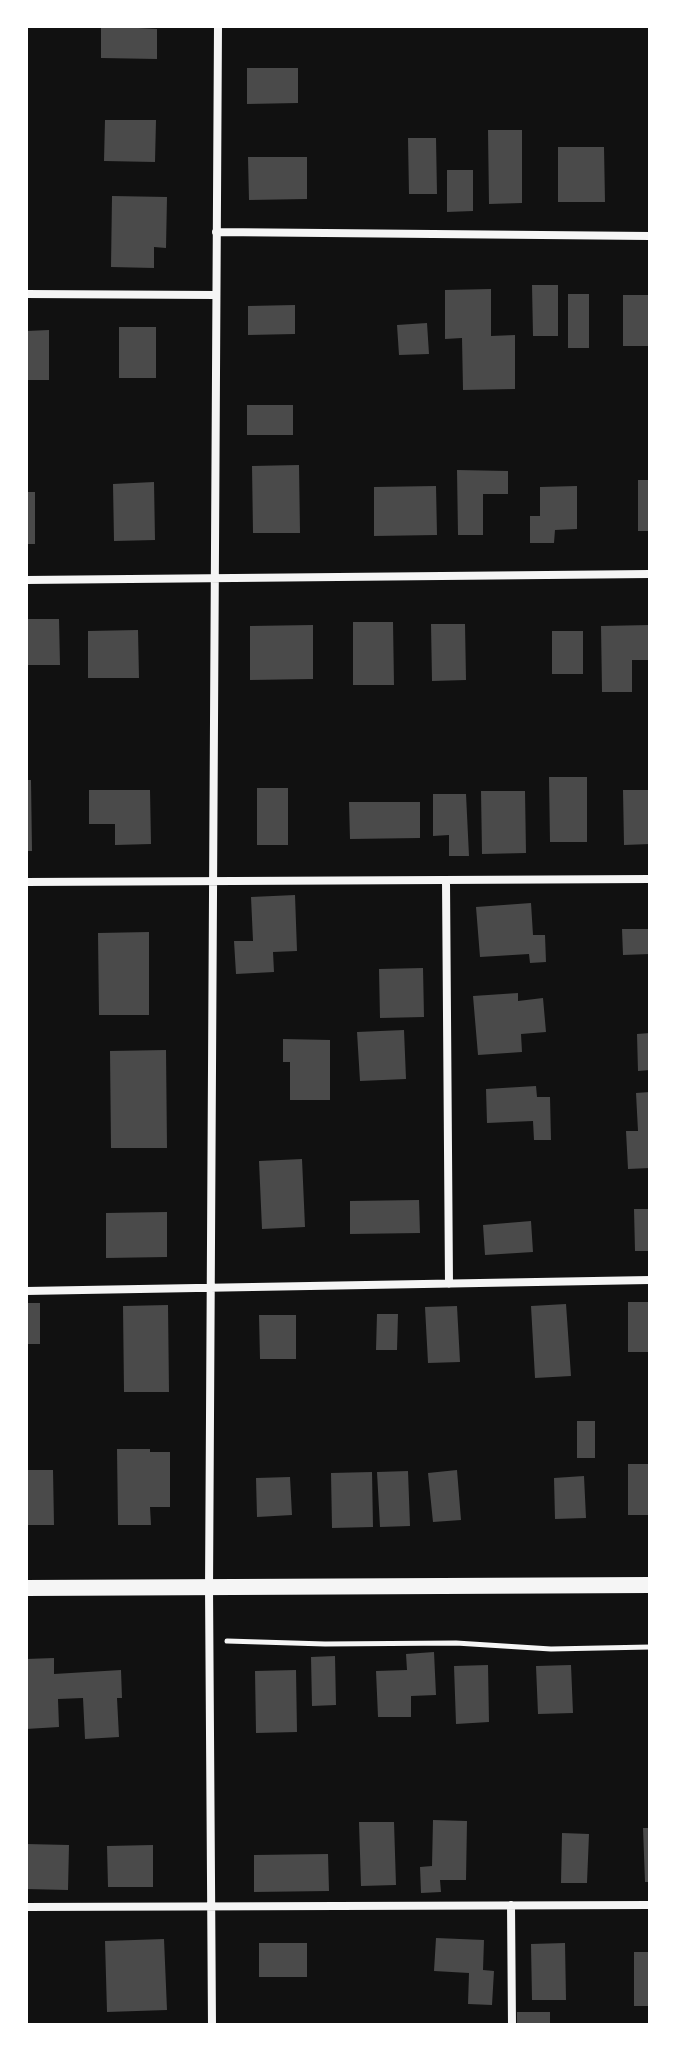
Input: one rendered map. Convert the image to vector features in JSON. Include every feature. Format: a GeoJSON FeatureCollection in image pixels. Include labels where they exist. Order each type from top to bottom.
{"type":"FeatureCollection","features":[{"type":"Feature","properties":{"kind":"main road"},"geometry":{"type":"LineString","coordinates":[[26,1588],[650,1585]]}},
{"type":"Feature","properties":{"kind":"street"},"geometry":{"type":"LineString","coordinates":[[212,2025],[209,1587],[218,26]]}},
{"type":"Feature","properties":{"kind":"street"},"geometry":{"type":"LineString","coordinates":[[216,232],[650,236]]}},
{"type":"Feature","properties":{"kind":"street"},"geometry":{"type":"LineString","coordinates":[[26,294],[216,295]]}},
{"type":"Feature","properties":{"kind":"street"},"geometry":{"type":"LineString","coordinates":[[26,580],[650,574]]}},
{"type":"Feature","properties":{"kind":"street"},"geometry":{"type":"LineString","coordinates":[[26,882],[650,879]]}},
{"type":"Feature","properties":{"kind":"street"},"geometry":{"type":"LineString","coordinates":[[446,881],[449,1284]]}},
{"type":"Feature","properties":{"kind":"street"},"geometry":{"type":"LineString","coordinates":[[26,1291],[650,1280]]}},
{"type":"Feature","properties":{"kind":"street"},"geometry":{"type":"LineString","coordinates":[[511,1905],[512,2025]]}},
{"type":"Feature","properties":{"kind":"street"},"geometry":{"type":"LineString","coordinates":[[26,1907],[650,1905]]}},
{"type":"Feature","properties":{"kind":"path"},"geometry":{"type":"LineString","coordinates":[[210,1641],[456,1643],[551,1649],[650,1647]]}},
{"type":"Feature","properties":{"kind":"building"},"geometry":{"type":"Polygon","coordinates":[[[101,26],[157,29],[157,59],[101,58],[101,26]]]}},
{"type":"Feature","properties":{"kind":"building"},"geometry":{"type":"Polygon","coordinates":[[[247,68],[298,68],[298,103],[247,104],[247,68]]]}},
{"type":"Feature","properties":{"kind":"building"},"geometry":{"type":"Polygon","coordinates":[[[105,120],[156,120],[155,162],[104,161],[105,120]]]}},
{"type":"Feature","properties":{"kind":"building"},"geometry":{"type":"Polygon","coordinates":[[[488,130],[522,130],[522,203],[489,204],[488,130]]]}},
{"type":"Feature","properties":{"kind":"building"},"geometry":{"type":"Polygon","coordinates":[[[408,138],[436,138],[437,194],[409,194],[408,138]]]}},
{"type":"Feature","properties":{"kind":"building"},"geometry":{"type":"Polygon","coordinates":[[[558,147],[604,147],[605,202],[558,202],[558,147]]]}},
{"type":"Feature","properties":{"kind":"building"},"geometry":{"type":"Polygon","coordinates":[[[248,157],[307,157],[307,199],[249,200],[248,157]]]}},
{"type":"Feature","properties":{"kind":"building"},"geometry":{"type":"Polygon","coordinates":[[[447,170],[473,170],[473,211],[447,212],[447,170]]]}},
{"type":"Feature","properties":{"kind":"building"},"geometry":{"type":"Polygon","coordinates":[[[112,196],[167,197],[166,248],[154,247],[154,268],[111,267],[112,196]]]}},
{"type":"Feature","properties":{"kind":"building"},"geometry":{"type":"Polygon","coordinates":[[[532,285],[558,285],[558,336],[533,336],[532,285]]]}},
{"type":"Feature","properties":{"kind":"building"},"geometry":{"type":"Polygon","coordinates":[[[491,289],[491,336],[515,335],[515,389],[463,390],[462,338],[445,339],[445,290],[491,289]]]}},
{"type":"Feature","properties":{"kind":"building"},"geometry":{"type":"Polygon","coordinates":[[[568,294],[589,294],[589,348],[568,348],[568,294]]]}},
{"type":"Feature","properties":{"kind":"building"},"geometry":{"type":"Polygon","coordinates":[[[623,295],[650,295],[650,346],[623,346],[623,295]]]}},
{"type":"Feature","properties":{"kind":"building"},"geometry":{"type":"Polygon","coordinates":[[[295,305],[295,334],[248,335],[248,306],[295,305]]]}},
{"type":"Feature","properties":{"kind":"building"},"geometry":{"type":"Polygon","coordinates":[[[427,323],[429,354],[399,355],[397,325],[427,323]]]}},
{"type":"Feature","properties":{"kind":"building"},"geometry":{"type":"Polygon","coordinates":[[[119,327],[156,327],[156,378],[119,378],[119,327]]]}},
{"type":"Feature","properties":{"kind":"building"},"geometry":{"type":"Polygon","coordinates":[[[49,330],[49,380],[26,380],[26,331],[49,330]]]}},
{"type":"Feature","properties":{"kind":"building"},"geometry":{"type":"Polygon","coordinates":[[[247,405],[293,405],[293,435],[247,435],[247,405]]]}},
{"type":"Feature","properties":{"kind":"building"},"geometry":{"type":"Polygon","coordinates":[[[299,465],[300,533],[253,533],[252,466],[299,465]]]}},
{"type":"Feature","properties":{"kind":"building"},"geometry":{"type":"Polygon","coordinates":[[[457,470],[508,471],[508,494],[483,494],[483,535],[458,535],[457,470]]]}},
{"type":"Feature","properties":{"kind":"building"},"geometry":{"type":"Polygon","coordinates":[[[638,480],[650,480],[650,531],[638,531],[638,480]]]}},
{"type":"Feature","properties":{"kind":"building"},"geometry":{"type":"Polygon","coordinates":[[[154,482],[155,540],[114,541],[113,484],[154,482]]]}},
{"type":"Feature","properties":{"kind":"building"},"geometry":{"type":"Polygon","coordinates":[[[436,486],[437,535],[374,536],[374,487],[436,486]]]}},
{"type":"Feature","properties":{"kind":"building"},"geometry":{"type":"Polygon","coordinates":[[[577,486],[577,529],[555,530],[554,543],[530,543],[530,516],[540,516],[540,487],[577,486]]]}},
{"type":"Feature","properties":{"kind":"building"},"geometry":{"type":"Polygon","coordinates":[[[26,492],[35,492],[35,544],[26,544],[26,492]]]}},
{"type":"Feature","properties":{"kind":"building"},"geometry":{"type":"Polygon","coordinates":[[[26,619],[59,619],[60,665],[26,665],[26,619]]]}},
{"type":"Feature","properties":{"kind":"building"},"geometry":{"type":"Polygon","coordinates":[[[353,622],[393,622],[394,685],[353,685],[353,622]]]}},
{"type":"Feature","properties":{"kind":"building"},"geometry":{"type":"Polygon","coordinates":[[[431,624],[465,624],[466,680],[432,681],[431,624]]]}},
{"type":"Feature","properties":{"kind":"building"},"geometry":{"type":"Polygon","coordinates":[[[313,625],[313,679],[250,680],[250,626],[313,625]]]}},
{"type":"Feature","properties":{"kind":"building"},"geometry":{"type":"Polygon","coordinates":[[[650,625],[650,660],[632,660],[632,692],[602,692],[601,626],[650,625]]]}},
{"type":"Feature","properties":{"kind":"building"},"geometry":{"type":"Polygon","coordinates":[[[138,630],[139,678],[88,678],[88,631],[138,630]]]}},
{"type":"Feature","properties":{"kind":"building"},"geometry":{"type":"Polygon","coordinates":[[[552,631],[583,631],[583,674],[552,674],[552,631]]]}},
{"type":"Feature","properties":{"kind":"building"},"geometry":{"type":"Polygon","coordinates":[[[549,777],[587,777],[587,842],[550,842],[549,777]]]}},
{"type":"Feature","properties":{"kind":"building"},"geometry":{"type":"Polygon","coordinates":[[[26,780],[31,780],[32,851],[26,851],[26,780]]]}},
{"type":"Feature","properties":{"kind":"building"},"geometry":{"type":"Polygon","coordinates":[[[257,788],[288,788],[288,845],[257,845],[257,788]]]}},
{"type":"Feature","properties":{"kind":"building"},"geometry":{"type":"Polygon","coordinates":[[[89,790],[150,790],[151,844],[115,845],[115,824],[89,824],[89,790]]]}},
{"type":"Feature","properties":{"kind":"building"},"geometry":{"type":"Polygon","coordinates":[[[623,790],[650,790],[650,844],[624,845],[623,790]]]}},
{"type":"Feature","properties":{"kind":"building"},"geometry":{"type":"Polygon","coordinates":[[[481,791],[525,791],[526,853],[482,854],[481,791]]]}},
{"type":"Feature","properties":{"kind":"building"},"geometry":{"type":"Polygon","coordinates":[[[433,794],[466,794],[469,856],[449,856],[449,835],[433,836],[433,794]]]}},
{"type":"Feature","properties":{"kind":"building"},"geometry":{"type":"Polygon","coordinates":[[[349,802],[420,802],[420,838],[350,839],[349,802]]]}},
{"type":"Feature","properties":{"kind":"building"},"geometry":{"type":"Polygon","coordinates":[[[295,895],[297,951],[273,952],[274,972],[236,974],[234,941],[253,941],[251,897],[295,895]]]}},
{"type":"Feature","properties":{"kind":"building"},"geometry":{"type":"Polygon","coordinates":[[[531,903],[533,935],[545,935],[546,962],[530,963],[529,954],[480,957],[476,907],[531,903]]]}},
{"type":"Feature","properties":{"kind":"building"},"geometry":{"type":"Polygon","coordinates":[[[622,929],[650,929],[650,954],[623,955],[622,929]]]}},
{"type":"Feature","properties":{"kind":"building"},"geometry":{"type":"Polygon","coordinates":[[[149,932],[149,1015],[99,1015],[98,933],[149,932]]]}},
{"type":"Feature","properties":{"kind":"building"},"geometry":{"type":"Polygon","coordinates":[[[423,968],[424,1017],[380,1018],[379,969],[423,968]]]}},
{"type":"Feature","properties":{"kind":"building"},"geometry":{"type":"Polygon","coordinates":[[[518,993],[518,1001],[543,998],[546,1032],[521,1034],[522,1052],[478,1055],[473,996],[518,993]]]}},
{"type":"Feature","properties":{"kind":"building"},"geometry":{"type":"Polygon","coordinates":[[[404,1030],[406,1079],[360,1081],[357,1032],[404,1030]]]}},
{"type":"Feature","properties":{"kind":"building"},"geometry":{"type":"Polygon","coordinates":[[[650,1033],[650,1070],[638,1071],[637,1034],[650,1033]]]}},
{"type":"Feature","properties":{"kind":"building"},"geometry":{"type":"Polygon","coordinates":[[[283,1039],[330,1040],[330,1100],[290,1100],[290,1062],[283,1062],[283,1039]]]}},
{"type":"Feature","properties":{"kind":"building"},"geometry":{"type":"Polygon","coordinates":[[[166,1050],[167,1148],[111,1148],[110,1051],[166,1050]]]}},
{"type":"Feature","properties":{"kind":"building"},"geometry":{"type":"Polygon","coordinates":[[[536,1086],[537,1097],[550,1097],[551,1140],[534,1140],[533,1121],[487,1123],[486,1089],[536,1086]]]}},
{"type":"Feature","properties":{"kind":"building"},"geometry":{"type":"Polygon","coordinates":[[[650,1092],[650,1168],[628,1169],[626,1131],[638,1131],[636,1093],[650,1092]]]}},
{"type":"Feature","properties":{"kind":"building"},"geometry":{"type":"Polygon","coordinates":[[[302,1159],[305,1227],[262,1229],[259,1161],[302,1159]]]}},
{"type":"Feature","properties":{"kind":"building"},"geometry":{"type":"Polygon","coordinates":[[[419,1200],[420,1233],[350,1234],[350,1201],[419,1200]]]}},
{"type":"Feature","properties":{"kind":"building"},"geometry":{"type":"Polygon","coordinates":[[[634,1209],[650,1209],[650,1251],[635,1251],[634,1209]]]}},
{"type":"Feature","properties":{"kind":"building"},"geometry":{"type":"Polygon","coordinates":[[[167,1212],[167,1257],[106,1258],[106,1213],[167,1212]]]}},
{"type":"Feature","properties":{"kind":"building"},"geometry":{"type":"Polygon","coordinates":[[[531,1221],[533,1252],[485,1255],[483,1225],[531,1221]]]}},
{"type":"Feature","properties":{"kind":"building"},"geometry":{"type":"Polygon","coordinates":[[[628,1302],[650,1302],[650,1352],[628,1352],[628,1302]]]}},
{"type":"Feature","properties":{"kind":"building"},"geometry":{"type":"Polygon","coordinates":[[[26,1303],[40,1303],[40,1344],[26,1344],[26,1303]]]}},
{"type":"Feature","properties":{"kind":"building"},"geometry":{"type":"Polygon","coordinates":[[[566,1304],[571,1376],[535,1378],[531,1306],[566,1304]]]}},
{"type":"Feature","properties":{"kind":"building"},"geometry":{"type":"Polygon","coordinates":[[[168,1305],[169,1392],[124,1392],[123,1306],[168,1305]]]}},
{"type":"Feature","properties":{"kind":"building"},"geometry":{"type":"Polygon","coordinates":[[[457,1306],[460,1362],[428,1363],[425,1307],[457,1306]]]}},
{"type":"Feature","properties":{"kind":"building"},"geometry":{"type":"Polygon","coordinates":[[[377,1314],[398,1314],[397,1350],[376,1350],[377,1314]]]}},
{"type":"Feature","properties":{"kind":"building"},"geometry":{"type":"Polygon","coordinates":[[[259,1315],[296,1315],[296,1359],[260,1359],[259,1315]]]}},
{"type":"Feature","properties":{"kind":"building"},"geometry":{"type":"Polygon","coordinates":[[[577,1421],[595,1421],[595,1458],[577,1458],[577,1421]]]}},
{"type":"Feature","properties":{"kind":"building"},"geometry":{"type":"Polygon","coordinates":[[[117,1449],[170,1452],[170,1507],[150,1507],[151,1525],[118,1525],[117,1449]]]}},
{"type":"Feature","properties":{"kind":"building"},"geometry":{"type":"Polygon","coordinates":[[[628,1464],[650,1464],[650,1515],[628,1515],[628,1464]]]}},
{"type":"Feature","properties":{"kind":"building"},"geometry":{"type":"Polygon","coordinates":[[[26,1470],[53,1470],[54,1525],[26,1525],[26,1470]]]}},
{"type":"Feature","properties":{"kind":"building"},"geometry":{"type":"Polygon","coordinates":[[[457,1470],[461,1520],[433,1522],[428,1473],[457,1470]]]}},
{"type":"Feature","properties":{"kind":"building"},"geometry":{"type":"Polygon","coordinates":[[[408,1471],[410,1526],[380,1527],[377,1472],[408,1471]]]}},
{"type":"Feature","properties":{"kind":"building"},"geometry":{"type":"Polygon","coordinates":[[[372,1472],[373,1527],[332,1528],[331,1473],[372,1472]]]}},
{"type":"Feature","properties":{"kind":"building"},"geometry":{"type":"Polygon","coordinates":[[[584,1476],[586,1518],[555,1519],[554,1478],[584,1476]]]}},
{"type":"Feature","properties":{"kind":"building"},"geometry":{"type":"Polygon","coordinates":[[[290,1477],[292,1515],[257,1517],[256,1478],[290,1477]]]}},
{"type":"Feature","properties":{"kind":"building"},"geometry":{"type":"Polygon","coordinates":[[[434,1652],[436,1695],[411,1696],[411,1717],[378,1717],[376,1671],[407,1670],[406,1654],[434,1652]]]}},
{"type":"Feature","properties":{"kind":"building"},"geometry":{"type":"Polygon","coordinates":[[[335,1656],[336,1705],[312,1706],[311,1657],[335,1656]]]}},
{"type":"Feature","properties":{"kind":"building"},"geometry":{"type":"Polygon","coordinates":[[[54,1658],[54,1674],[121,1670],[122,1698],[117,1698],[119,1737],[85,1739],[83,1698],[58,1699],[59,1727],[26,1729],[26,1659],[54,1658]]]}},
{"type":"Feature","properties":{"kind":"building"},"geometry":{"type":"Polygon","coordinates":[[[488,1665],[489,1722],[456,1724],[454,1666],[488,1665]]]}},
{"type":"Feature","properties":{"kind":"building"},"geometry":{"type":"Polygon","coordinates":[[[571,1665],[573,1713],[538,1714],[536,1666],[571,1665]]]}},
{"type":"Feature","properties":{"kind":"building"},"geometry":{"type":"Polygon","coordinates":[[[296,1670],[297,1732],[256,1733],[255,1671],[296,1670]]]}},
{"type":"Feature","properties":{"kind":"building"},"geometry":{"type":"Polygon","coordinates":[[[433,1820],[467,1821],[466,1880],[440,1880],[441,1892],[421,1893],[420,1867],[432,1866],[433,1820]]]}},
{"type":"Feature","properties":{"kind":"building"},"geometry":{"type":"Polygon","coordinates":[[[359,1822],[394,1822],[396,1885],[361,1886],[359,1822]]]}},
{"type":"Feature","properties":{"kind":"building"},"geometry":{"type":"Polygon","coordinates":[[[643,1828],[650,1828],[650,1882],[645,1882],[643,1828]]]}},
{"type":"Feature","properties":{"kind":"building"},"geometry":{"type":"Polygon","coordinates":[[[562,1833],[589,1834],[587,1883],[561,1883],[562,1833]]]}},
{"type":"Feature","properties":{"kind":"building"},"geometry":{"type":"Polygon","coordinates":[[[26,1844],[69,1845],[68,1890],[26,1889],[26,1844]]]}},
{"type":"Feature","properties":{"kind":"building"},"geometry":{"type":"Polygon","coordinates":[[[153,1845],[153,1887],[108,1887],[107,1846],[153,1845]]]}},
{"type":"Feature","properties":{"kind":"building"},"geometry":{"type":"Polygon","coordinates":[[[328,1854],[329,1891],[254,1892],[254,1855],[328,1854]]]}},
{"type":"Feature","properties":{"kind":"building"},"geometry":{"type":"Polygon","coordinates":[[[436,1938],[484,1940],[483,1970],[494,1971],[492,2005],[468,2004],[469,1973],[434,1971],[436,1938]]]}},
{"type":"Feature","properties":{"kind":"building"},"geometry":{"type":"Polygon","coordinates":[[[164,1939],[167,2010],[107,2012],[105,1941],[164,1939]]]}},
{"type":"Feature","properties":{"kind":"building"},"geometry":{"type":"Polygon","coordinates":[[[259,1943],[307,1943],[307,1977],[259,1977],[259,1943]]]}},
{"type":"Feature","properties":{"kind":"building"},"geometry":{"type":"Polygon","coordinates":[[[565,1943],[566,2000],[532,2000],[531,1944],[565,1943]]]}},
{"type":"Feature","properties":{"kind":"building"},"geometry":{"type":"Polygon","coordinates":[[[634,1952],[650,1952],[650,2006],[634,2006],[634,1952]]]}},
{"type":"Feature","properties":{"kind":"building"},"geometry":{"type":"Polygon","coordinates":[[[517,2012],[550,2012],[550,2025],[517,2025],[517,2012]]]}}]}
